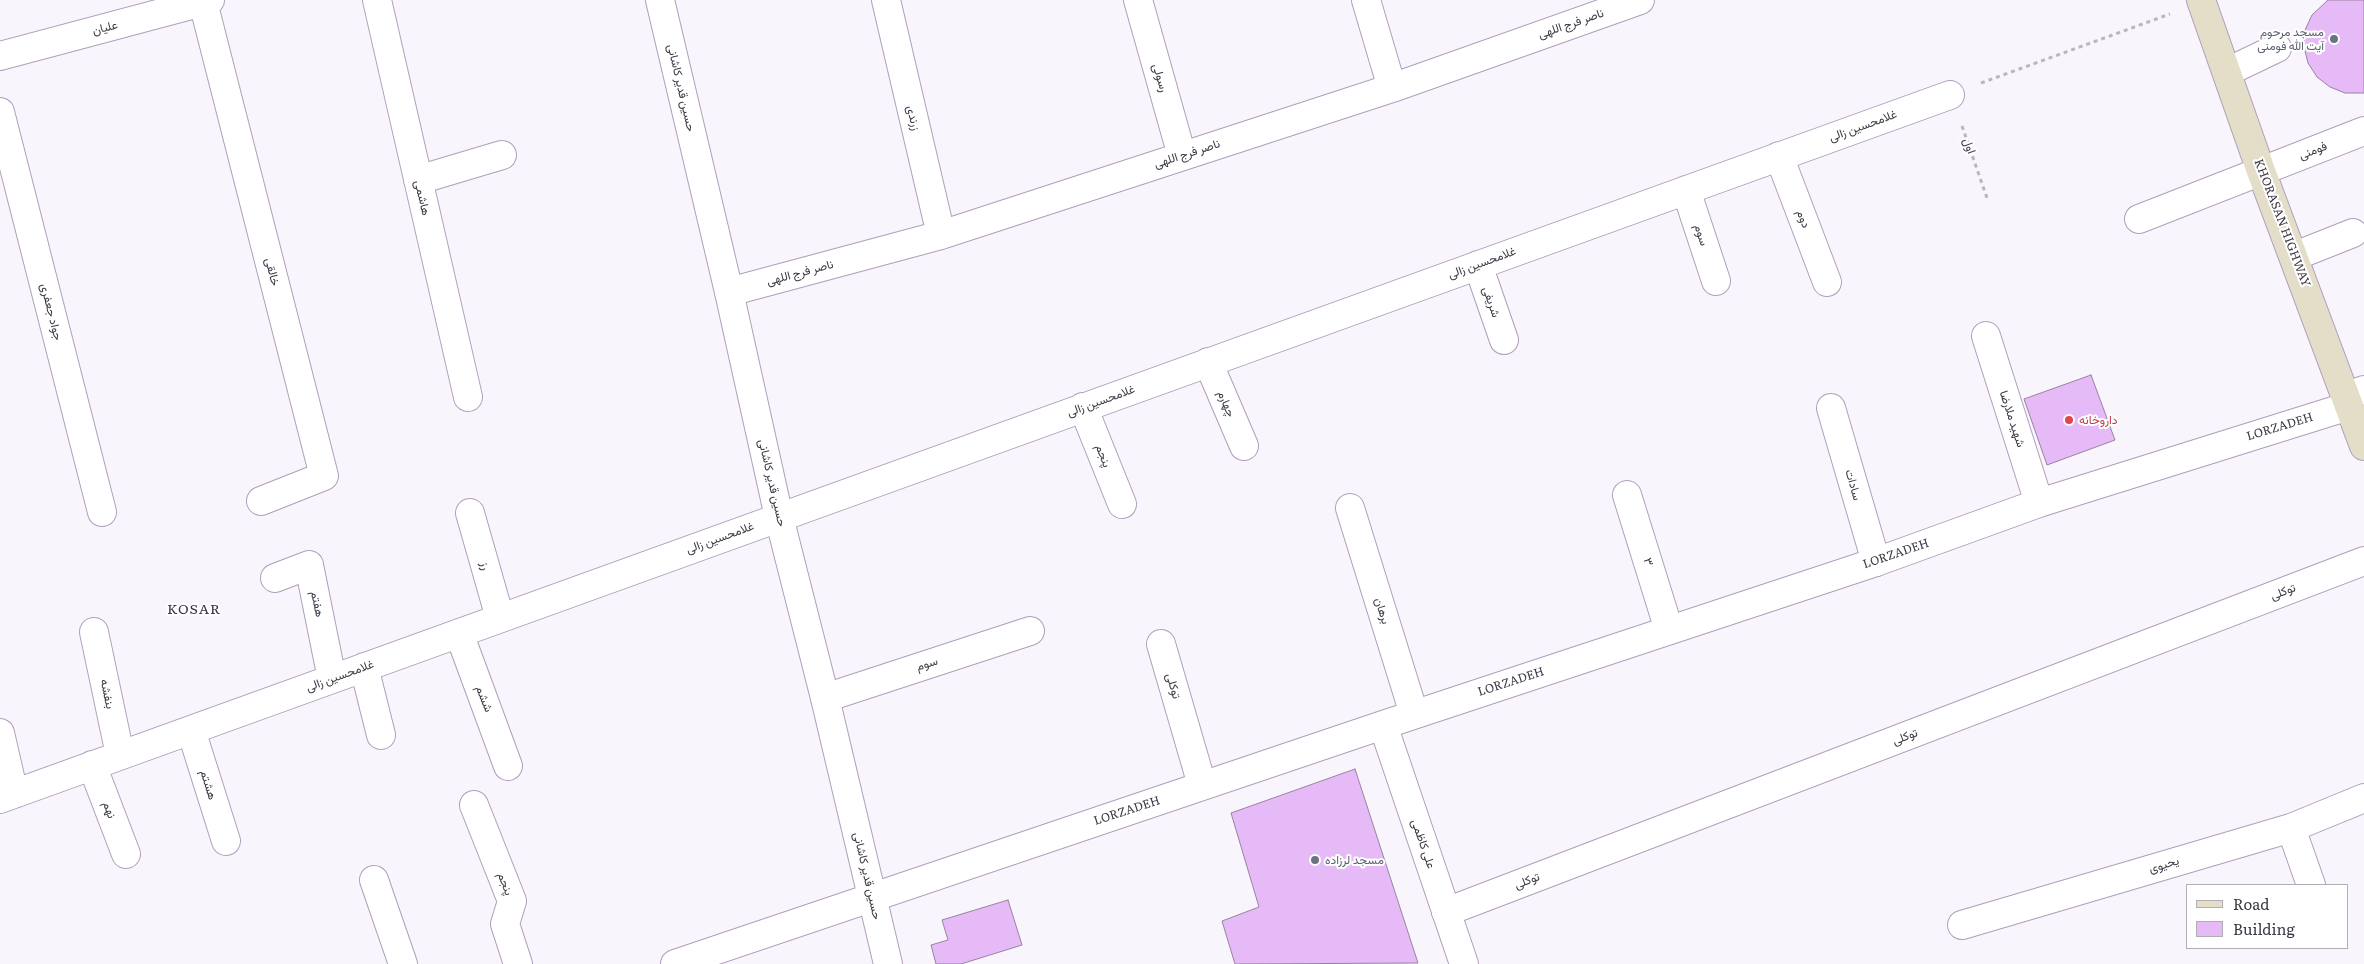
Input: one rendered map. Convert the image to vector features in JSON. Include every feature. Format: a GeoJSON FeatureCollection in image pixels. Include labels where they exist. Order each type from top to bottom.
{"type":"FeatureCollection","features":[{"type":"Feature","properties":{"kind":"main road","name":"KHORASAN HIGHWAY"},"geometry":{"type":"LineString","coordinates":[[2202,1],[2261,171],[2353,397],[2364,446]]}},
{"type":"Feature","properties":{"kind":"street","name":"هاشمی"},"geometry":{"type":"LineString","coordinates":[[377,0],[468,397]]}},
{"type":"Feature","properties":{"kind":"street","name":"حسین قدیر کاشانی"},"geometry":{"type":"LineString","coordinates":[[660,0],[729,292],[779,517],[825,698],[888,964]]}},
{"type":"Feature","properties":{"kind":"street","name":"زرندی"},"geometry":{"type":"LineString","coordinates":[[886,0],[941,235]]}},
{"type":"Feature","properties":{"kind":"street"},"geometry":{"type":"LineString","coordinates":[[1366,0],[1392,88]]}},
{"type":"Feature","properties":{"kind":"street","name":"ناصر فرج اللهی"},"geometry":{"type":"LineString","coordinates":[[729,292],[941,235],[1392,88],[1640,0]]}},
{"type":"Feature","properties":{"kind":"street","name":"علیان"},"geometry":{"type":"LineString","coordinates":[[0,56],[148,8],[206,1]]}},
{"type":"Feature","properties":{"kind":"street","name":"خالقی"},"geometry":{"type":"LineString","coordinates":[[206,1],[324,476],[261,502]]}},
{"type":"Feature","properties":{"kind":"street","name":"رسولی"},"geometry":{"type":"LineString","coordinates":[[1143,1],[1182,156]]}},
{"type":"Feature","properties":{"kind":"street"},"geometry":{"type":"LineString","coordinates":[[2227,72],[2277,48]]}},
{"type":"Feature","properties":{"kind":"street","name":"غلامحسین زالی"},"geometry":{"type":"LineString","coordinates":[[7,796],[1950,94]]}},
{"type":"Feature","properties":{"kind":"street","name":"جواد جعفری"},"geometry":{"type":"LineString","coordinates":[[0,112],[102,512]]}},
{"type":"Feature","properties":{"kind":"street","name":"فومنی"},"geometry":{"type":"LineString","coordinates":[[2139,219],[2364,131]]}},
{"type":"Feature","properties":{"kind":"street"},"geometry":{"type":"LineString","coordinates":[[418,180],[502,155]]}},
{"type":"Feature","properties":{"kind":"street","name":"دوم"},"geometry":{"type":"LineString","coordinates":[[1779,156],[1827,282]]}},
{"type":"Feature","properties":{"kind":"street","name":"سوم"},"geometry":{"type":"LineString","coordinates":[[1686,190],[1716,281]]}},
{"type":"Feature","properties":{"kind":"street"},"geometry":{"type":"LineString","coordinates":[[2295,256],[2353,233]]}},
{"type":"Feature","properties":{"kind":"street","name":"شریفی"},"geometry":{"type":"LineString","coordinates":[[1478,265],[1504,340]]}},
{"type":"Feature","properties":{"kind":"street","name":"شهید ملارضا"},"geometry":{"type":"LineString","coordinates":[[1986,336],[2039,503]]}},
{"type":"Feature","properties":{"kind":"street","name":"چهارم"},"geometry":{"type":"LineString","coordinates":[[1208,362],[1244,446]]}},
{"type":"Feature","properties":{"kind":"street","name":"LORZADEH"},"geometry":{"type":"LineString","coordinates":[[675,964],[1383,724],[1876,562],[2039,503],[2353,397]]}},
{"type":"Feature","properties":{"kind":"street","name":"پنجم"},"geometry":{"type":"LineString","coordinates":[[1084,407],[1122,504]]}},
{"type":"Feature","properties":{"kind":"street","name":"سادات"},"geometry":{"type":"LineString","coordinates":[[1831,408],[1876,562]]}},
{"type":"Feature","properties":{"kind":"street","name":"۳"},"geometry":{"type":"LineString","coordinates":[[1627,495],[1669,630]]}},
{"type":"Feature","properties":{"kind":"street","name":"برهان"},"geometry":{"type":"LineString","coordinates":[[1350,508],[1414,714]]}},
{"type":"Feature","properties":{"kind":"street","name":"رز"},"geometry":{"type":"LineString","coordinates":[[470,513],[500,618]]}},
{"type":"Feature","properties":{"kind":"street","name":"توکلی"},"geometry":{"type":"LineString","coordinates":[[1446,912],[2364,561]]}},
{"type":"Feature","properties":{"kind":"street","name":"هفتم"},"geometry":{"type":"LineString","coordinates":[[275,578],[309,565],[332,679]]}},
{"type":"Feature","properties":{"kind":"street","name":"سوم"},"geometry":{"type":"LineString","coordinates":[[825,698],[1030,631]]}},
{"type":"Feature","properties":{"kind":"street","name":"بنفشه"},"geometry":{"type":"LineString","coordinates":[[94,632],[120,755]]}},
{"type":"Feature","properties":{"kind":"street","name":"ششم"},"geometry":{"type":"LineString","coordinates":[[459,633],[508,766]]}},
{"type":"Feature","properties":{"kind":"street","name":"توکلی"},"geometry":{"type":"LineString","coordinates":[[1161,644],[1202,786]]}},
{"type":"Feature","properties":{"kind":"street"},"geometry":{"type":"LineString","coordinates":[[364,667],[381,735]]}},
{"type":"Feature","properties":{"kind":"street","name":"علی کاظمی"},"geometry":{"type":"LineString","coordinates":[[1383,724],[1464,964]]}},
{"type":"Feature","properties":{"kind":"street","name":"هشتم"},"geometry":{"type":"LineString","coordinates":[[191,730],[226,841]]}},
{"type":"Feature","properties":{"kind":"street"},"geometry":{"type":"LineString","coordinates":[[0,733],[7,796]]}},
{"type":"Feature","properties":{"kind":"street","name":"نهم"},"geometry":{"type":"LineString","coordinates":[[92,765],[126,854]]}},
{"type":"Feature","properties":{"kind":"street","name":"یحیوی"},"geometry":{"type":"LineString","coordinates":[[1962,925],[2291,828],[2364,798]]}},
{"type":"Feature","properties":{"kind":"street","name":"پنجم"},"geometry":{"type":"LineString","coordinates":[[474,805],[512,902],[505,924],[518,964]]}},
{"type":"Feature","properties":{"kind":"street"},"geometry":{"type":"LineString","coordinates":[[2291,828],[2311,884]]}},
{"type":"Feature","properties":{"kind":"street"},"geometry":{"type":"LineString","coordinates":[[374,880],[403,964]]}},
{"type":"Feature","properties":{"kind":"path"},"geometry":{"type":"LineString","coordinates":[[1950,94],[2202,1]]}},
{"type":"Feature","properties":{"kind":"path","name":"اول"},"geometry":{"type":"LineString","coordinates":[[1950,94],[1987,198]]}},
{"type":"Feature","properties":{"kind":"building","name":"مسجد مرحوم آیت الله فومنی"},"geometry":{"type":"Polygon","coordinates":[[[2328,0],[2364,0],[2364,93],[2345,93],[2330,87],[2317,77],[2308,63],[2304,47],[2305,30],[2312,15],[2328,0]]]}},
{"type":"Feature","properties":{"kind":"building","name":"داروخانه"},"geometry":{"type":"Polygon","coordinates":[[[2091,375],[2115,440],[2047,465],[2024,399],[2091,375]]]}},
{"type":"Feature","properties":{"kind":"building","name":"مسجد لرزاده"},"geometry":{"type":"Polygon","coordinates":[[[1355,769],[1418,963],[1235,964],[1222,921],[1259,907],[1231,813],[1355,769]]]}},
{"type":"Feature","properties":{"kind":"building"},"geometry":{"type":"Polygon","coordinates":[[[1008,900],[1022,945],[961,964],[936,964],[931,945],[948,940],[942,920],[1008,900]]]}},
{"type":"Feature","properties":{"kind":"place","name":"مسجد مرحوم آیت الله فومنی"},"geometry":{"type":"Point","coordinates":[2334,39]}},
{"type":"Feature","properties":{"kind":"place","name":"داروخانه"},"geometry":{"type":"Point","coordinates":[2069,420]}},
{"type":"Feature","properties":{"kind":"place","name":"مسجد لرزاده"},"geometry":{"type":"Point","coordinates":[1315,860]}},
{"type":"Feature","properties":{"kind":"district","name":"KOSAR"},"geometry":{"type":"Point","coordinates":[194,610]}}]}
